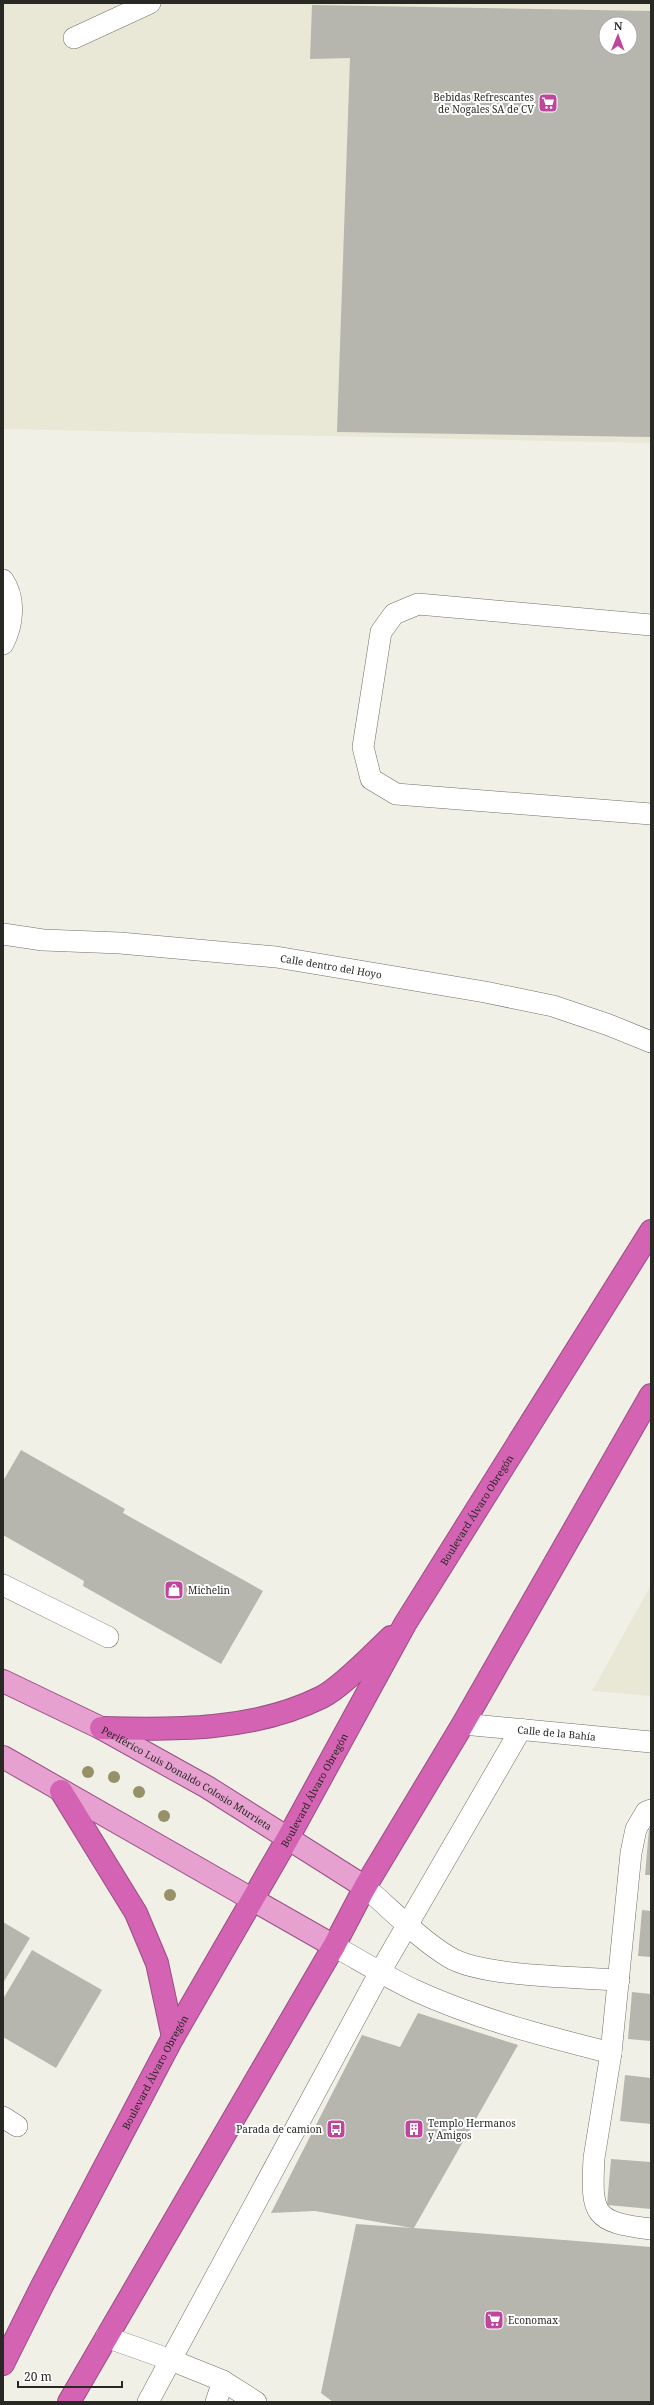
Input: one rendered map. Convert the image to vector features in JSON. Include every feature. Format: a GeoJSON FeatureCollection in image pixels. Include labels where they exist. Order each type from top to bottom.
{"type":"FeatureCollection","features":[{"type":"Feature","properties":{"kind":"highway","name":"Boulevard Álvaro Obregón"},"geometry":{"type":"LineString","coordinates":[[3,2364],[43,2284],[173,2037],[288,1838],[405,1624],[651,1231]]}},
{"type":"Feature","properties":{"kind":"highway"},"geometry":{"type":"LineString","coordinates":[[68,2402],[334,1946],[365,1887],[463,1724],[651,1395]]}},
{"type":"Feature","properties":{"kind":"highway"},"geometry":{"type":"LineString","coordinates":[[101,1728],[149,1729],[212,1726],[272,1717],[324,1696],[405,1624]]}},
{"type":"Feature","properties":{"kind":"highway"},"geometry":{"type":"LineString","coordinates":[[61,1791],[136,1913],[157,1963],[173,2037]]}},
{"type":"Feature","properties":{"kind":"main road","name":"Periférico Luis Donaldo Colosio Murrieta"},"geometry":{"type":"LineString","coordinates":[[3,1681],[101,1728],[207,1787],[365,1887]]}},
{"type":"Feature","properties":{"kind":"main road"},"geometry":{"type":"LineString","coordinates":[[3,1757],[334,1946]]}},
{"type":"Feature","properties":{"kind":"lane"},"geometry":{"type":"LineString","coordinates":[[74,38],[150,3]]}},
{"type":"Feature","properties":{"kind":"lane"},"geometry":{"type":"LineString","coordinates":[[3,580],[9,588],[12,608],[9,633],[3,644]]}},
{"type":"Feature","properties":{"kind":"lane"},"geometry":{"type":"LineString","coordinates":[[651,625],[418,604],[394,614],[381,632],[363,747],[371,779],[396,794],[651,814]]}},
{"type":"Feature","properties":{"kind":"lane","name":"Calle dentro del Hoyo"},"geometry":{"type":"LineString","coordinates":[[3,934],[43,940],[120,943],[284,958],[485,992],[553,1006],[609,1025],[651,1042]]}},
{"type":"Feature","properties":{"kind":"lane"},"geometry":{"type":"LineString","coordinates":[[3,1585],[108,1637]]}},
{"type":"Feature","properties":{"kind":"lane","name":"Calle de la Bahía"},"geometry":{"type":"LineString","coordinates":[[463,1724],[651,1742]]}},
{"type":"Feature","properties":{"kind":"lane"},"geometry":{"type":"LineString","coordinates":[[148,2402],[380,1972],[521,1729]]}},
{"type":"Feature","properties":{"kind":"lane"},"geometry":{"type":"LineString","coordinates":[[651,1810],[646,1812],[636,1829],[631,1853],[619,1980],[610,2053],[594,2158],[593,2182],[596,2204],[602,2217],[619,2225],[651,2229]]}},
{"type":"Feature","properties":{"kind":"lane"},"geometry":{"type":"LineString","coordinates":[[365,1887],[449,1958],[465,1964],[523,1973],[619,1980]]}},
{"type":"Feature","properties":{"kind":"lane"},"geometry":{"type":"LineString","coordinates":[[334,1946],[414,1990],[469,2012],[610,2053]]}},
{"type":"Feature","properties":{"kind":"lane"},"geometry":{"type":"LineString","coordinates":[[106,2338],[171,2360],[223,2381],[256,2402]]}},
{"type":"Feature","properties":{"kind":"lane"},"geometry":{"type":"LineString","coordinates":[[216,2402],[223,2381]]}},
{"type":"Feature","properties":{"kind":"shaded area"},"geometry":{"type":"Polygon","coordinates":[[[3,3],[651,3],[651,443],[3,429],[3,3]]]}},
{"type":"Feature","properties":{"kind":"shaded area"},"geometry":{"type":"Polygon","coordinates":[[[651,1585],[651,1696],[592,1691],[651,1585]]]}},
{"type":"Feature","properties":{"kind":"building"},"geometry":{"type":"Polygon","coordinates":[[[312,5],[651,11],[651,437],[337,432],[350,58],[310,59],[312,5]]]}},
{"type":"Feature","properties":{"kind":"building"},"geometry":{"type":"Polygon","coordinates":[[[21,1450],[125,1509],[123,1513],[263,1591],[221,1664],[83,1586],[84,1581],[3,1535],[3,1481],[21,1450]]]}},
{"type":"Feature","properties":{"kind":"building"},"geometry":{"type":"Polygon","coordinates":[[[649,1829],[651,1829],[651,1875],[645,1875],[649,1829]]]}},
{"type":"Feature","properties":{"kind":"building"},"geometry":{"type":"Polygon","coordinates":[[[642,1910],[651,1911],[651,1957],[638,1956],[642,1910]]]}},
{"type":"Feature","properties":{"kind":"building"},"geometry":{"type":"Polygon","coordinates":[[[3,1922],[30,1938],[3,1983],[3,1922]]]}},
{"type":"Feature","properties":{"kind":"building"},"geometry":{"type":"Polygon","coordinates":[[[32,1950],[102,1990],[56,2068],[3,2037],[3,1999],[32,1950]]]}},
{"type":"Feature","properties":{"kind":"building"},"geometry":{"type":"Polygon","coordinates":[[[632,1992],[651,1994],[651,2041],[628,2039],[632,1992]]]}},
{"type":"Feature","properties":{"kind":"building","name":"Economax"},"geometry":{"type":"Polygon","coordinates":[[[418,2013],[518,2045],[414,2228],[651,2247],[651,2402],[333,2402],[321,2393],[356,2224],[412,2228],[315,2211],[271,2213],[362,2035],[400,2047],[418,2013]]]}},
{"type":"Feature","properties":{"kind":"building"},"geometry":{"type":"Polygon","coordinates":[[[625,2075],[651,2078],[651,2124],[620,2121],[625,2075]]]}},
{"type":"Feature","properties":{"kind":"building"},"geometry":{"type":"Polygon","coordinates":[[[611,2159],[651,2162],[651,2209],[607,2205],[611,2159]]]}},
{"type":"Feature","properties":{"kind":"place","name":"Bebidas Refrescantes de Nogales SA de CV"},"geometry":{"type":"Point","coordinates":[548,103]}},
{"type":"Feature","properties":{"kind":"place","name":"Michelin"},"geometry":{"type":"Point","coordinates":[174,1590]}},
{"type":"Feature","properties":{"kind":"place","name":"Parada de camion"},"geometry":{"type":"Point","coordinates":[336,2129]}},
{"type":"Feature","properties":{"kind":"place","name":"Templo Hermanos y Amigos"},"geometry":{"type":"Point","coordinates":[414,2129]}},
{"type":"Feature","properties":{"kind":"place","name":"Economax"},"geometry":{"type":"Point","coordinates":[494,2320]}}]}
